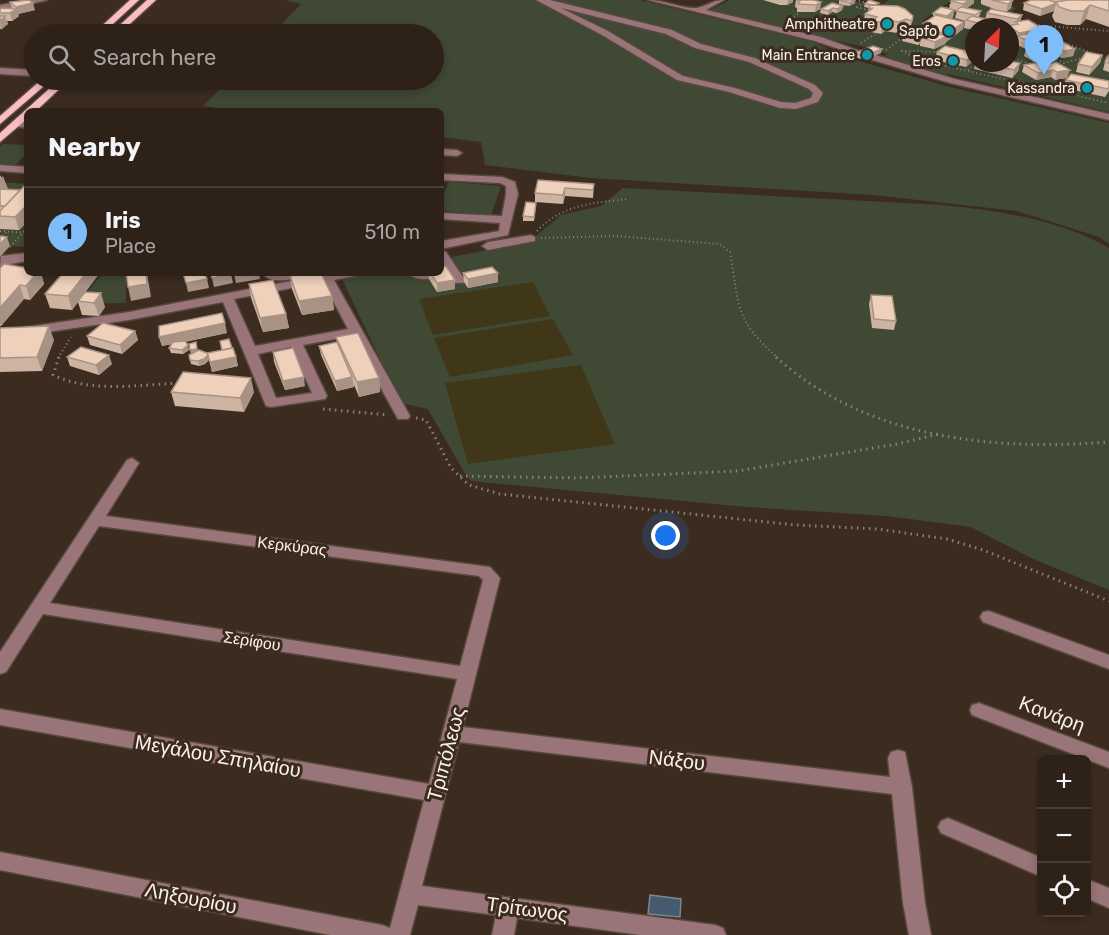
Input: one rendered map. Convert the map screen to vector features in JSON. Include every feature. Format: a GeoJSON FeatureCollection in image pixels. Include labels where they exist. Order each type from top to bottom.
{"type":"FeatureCollection","features":[{"type":"Feature","properties":{"kind":"main road"},"geometry":{"type":"LineString","coordinates":[[108,24],[135,0]]}},
{"type":"Feature","properties":{"kind":"main road"},"geometry":{"type":"LineString","coordinates":[[125,24],[152,0]]}},
{"type":"Feature","properties":{"kind":"main road"},"geometry":{"type":"LineString","coordinates":[[0,121],[35,90]]}},
{"type":"Feature","properties":{"kind":"main road"},"geometry":{"type":"LineString","coordinates":[[33,108],[53,90]]}},
{"type":"Feature","properties":{"kind":"main road"},"geometry":{"type":"LineString","coordinates":[[0,139],[22,124]]}},
{"type":"Feature","properties":{"kind":"street"},"geometry":{"type":"LineString","coordinates":[[0,8],[42,0]]}},
{"type":"Feature","properties":{"kind":"street"},"geometry":{"type":"LineString","coordinates":[[541,0],[634,22],[669,32],[698,46],[752,60],[812,87],[818,93],[816,100],[796,106],[780,105],[732,90],[680,78],[592,26],[541,0]]}},
{"type":"Feature","properties":{"kind":"street"},"geometry":{"type":"LineString","coordinates":[[652,0],[818,39],[953,81],[1109,117]]}},
{"type":"Feature","properties":{"kind":"street"},"geometry":{"type":"LineString","coordinates":[[698,11],[720,0]]}},
{"type":"Feature","properties":{"kind":"street"},"geometry":{"type":"LineString","coordinates":[[0,71],[24,72]]}},
{"type":"Feature","properties":{"kind":"street"},"geometry":{"type":"LineString","coordinates":[[444,152],[457,153]]}},
{"type":"Feature","properties":{"kind":"street"},"geometry":{"type":"LineString","coordinates":[[0,168],[24,173]]}},
{"type":"Feature","properties":{"kind":"street"},"geometry":{"type":"LineString","coordinates":[[0,177],[24,173]]}},
{"type":"Feature","properties":{"kind":"street"},"geometry":{"type":"LineString","coordinates":[[444,177],[502,180],[511,184],[512,194],[504,233],[444,251]]}},
{"type":"Feature","properties":{"kind":"street"},"geometry":{"type":"LineString","coordinates":[[444,216],[505,220]]}},
{"type":"Feature","properties":{"kind":"street"},"geometry":{"type":"LineString","coordinates":[[444,252],[531,239]]}},
{"type":"Feature","properties":{"kind":"street"},"geometry":{"type":"LineString","coordinates":[[0,262],[24,258]]}},
{"type":"Feature","properties":{"kind":"street"},"geometry":{"type":"LineString","coordinates":[[444,258],[450,270],[459,280]]}},
{"type":"Feature","properties":{"kind":"street"},"geometry":{"type":"LineString","coordinates":[[444,273],[450,270]]}},
{"type":"Feature","properties":{"kind":"street"},"geometry":{"type":"LineString","coordinates":[[0,335],[77,325],[337,276]]}},
{"type":"Feature","properties":{"kind":"street"},"geometry":{"type":"LineString","coordinates":[[327,278],[403,416]]}},
{"type":"Feature","properties":{"kind":"street"},"geometry":{"type":"LineString","coordinates":[[227,297],[271,404],[320,396],[296,343]]}},
{"type":"Feature","properties":{"kind":"street"},"geometry":{"type":"LineString","coordinates":[[250,351],[356,331]]}},
{"type":"Feature","properties":{"kind":"street"},"geometry":{"type":"LineString","coordinates":[[0,667],[132,463]]}},
{"type":"Feature","properties":{"kind":"street","name":"Κερκύρας"},"geometry":{"type":"LineString","coordinates":[[93,520],[484,571],[490,574]]}},
{"type":"Feature","properties":{"kind":"street","name":"Τριπόλεως"},"geometry":{"type":"LineString","coordinates":[[399,935],[492,578],[490,574]]}},
{"type":"Feature","properties":{"kind":"street","name":"Σερίφου"},"geometry":{"type":"LineString","coordinates":[[38,607],[467,674]]}},
{"type":"Feature","properties":{"kind":"street"},"geometry":{"type":"LineString","coordinates":[[989,617],[1109,662]]}},
{"type":"Feature","properties":{"kind":"street","name":"Κανάρη"},"geometry":{"type":"LineString","coordinates":[[979,710],[1109,760]]}},
{"type":"Feature","properties":{"kind":"street","name":"Μεγάλου Σπηλαίου"},"geometry":{"type":"LineString","coordinates":[[0,717],[436,794]]}},
{"type":"Feature","properties":{"kind":"street","name":"Νάξου"},"geometry":{"type":"LineString","coordinates":[[452,733],[902,787]]}},
{"type":"Feature","properties":{"kind":"street"},"geometry":{"type":"LineString","coordinates":[[898,758],[920,935]]}},
{"type":"Feature","properties":{"kind":"street"},"geometry":{"type":"LineString","coordinates":[[948,827],[1037,866]]}},
{"type":"Feature","properties":{"kind":"street","name":"Ληξουρίου"},"geometry":{"type":"LineString","coordinates":[[0,861],[382,935]]}},
{"type":"Feature","properties":{"kind":"street"},"geometry":{"type":"LineString","coordinates":[[1091,890],[1109,898]]}},
{"type":"Feature","properties":{"kind":"street","name":"Τρίτωνος"},"geometry":{"type":"LineString","coordinates":[[410,894],[712,935]]}},
{"type":"Feature","properties":{"kind":"street"},"geometry":{"type":"LineString","coordinates":[[503,935],[508,907]]}},
{"type":"Feature","properties":{"kind":"path"},"geometry":{"type":"LineString","coordinates":[[855,0],[872,4]]}},
{"type":"Feature","properties":{"kind":"path"},"geometry":{"type":"LineString","coordinates":[[941,11],[957,0]]}},
{"type":"Feature","properties":{"kind":"path"},"geometry":{"type":"LineString","coordinates":[[864,2],[857,7],[870,10],[871,14]]}},
{"type":"Feature","properties":{"kind":"path"},"geometry":{"type":"LineString","coordinates":[[870,56],[933,17]]}},
{"type":"Feature","properties":{"kind":"path"},"geometry":{"type":"LineString","coordinates":[[1031,26],[1052,23],[1069,28],[1097,27],[1109,31]]}},
{"type":"Feature","properties":{"kind":"path"},"geometry":{"type":"LineString","coordinates":[[1054,39],[1108,60]]}},
{"type":"Feature","properties":{"kind":"path"},"geometry":{"type":"LineString","coordinates":[[922,60],[902,51],[949,52]]}},
{"type":"Feature","properties":{"kind":"path"},"geometry":{"type":"LineString","coordinates":[[960,53],[965,52]]}},
{"type":"Feature","properties":{"kind":"path"},"geometry":{"type":"LineString","coordinates":[[1056,64],[1098,55]]}},
{"type":"Feature","properties":{"kind":"path"},"geometry":{"type":"LineString","coordinates":[[1053,57],[1064,63]]}},
{"type":"Feature","properties":{"kind":"path"},"geometry":{"type":"LineString","coordinates":[[1019,59],[1040,65]]}},
{"type":"Feature","properties":{"kind":"path"},"geometry":{"type":"LineString","coordinates":[[1064,63],[1065,70]]}},
{"type":"Feature","properties":{"kind":"path"},"geometry":{"type":"LineString","coordinates":[[938,64],[965,71]]}},
{"type":"Feature","properties":{"kind":"path"},"geometry":{"type":"LineString","coordinates":[[972,72],[1082,95],[1109,103]]}},
{"type":"Feature","properties":{"kind":"path"},"geometry":{"type":"LineString","coordinates":[[1051,88],[1069,79]]}},
{"type":"Feature","properties":{"kind":"path"},"geometry":{"type":"LineString","coordinates":[[531,239],[542,224],[558,212],[581,204],[628,199]]}},
{"type":"Feature","properties":{"kind":"path"},"geometry":{"type":"LineString","coordinates":[[0,231],[24,233]]}},
{"type":"Feature","properties":{"kind":"path"},"geometry":{"type":"LineString","coordinates":[[0,241],[8,231]]}},
{"type":"Feature","properties":{"kind":"path"},"geometry":{"type":"LineString","coordinates":[[7,250],[24,234]]}},
{"type":"Feature","properties":{"kind":"path"},"geometry":{"type":"LineString","coordinates":[[531,239],[615,236],[720,244],[730,252],[740,311],[747,327],[785,368],[829,396],[859,411],[940,434],[1026,446],[1109,442]]}},
{"type":"Feature","properties":{"kind":"path"},"geometry":{"type":"LineString","coordinates":[[0,241],[14,243]]}},
{"type":"Feature","properties":{"kind":"path"},"geometry":{"type":"LineString","coordinates":[[77,325],[55,364],[53,375],[62,381],[78,385],[180,383]]}},
{"type":"Feature","properties":{"kind":"path"},"geometry":{"type":"LineString","coordinates":[[315,408],[426,420],[451,468],[469,486],[500,494],[796,525],[887,530],[947,538],[983,550],[1109,601]]}},
{"type":"Feature","properties":{"kind":"path"},"geometry":{"type":"LineString","coordinates":[[459,476],[577,478],[738,471],[897,444],[940,434]]}},
{"type":"Feature","properties":{"kind":"green space"},"geometry":{"type":"Polygon","coordinates":[[[286,0],[639,0],[813,42],[848,58],[950,87],[1109,123],[1109,244],[1099,237],[1017,211],[873,195],[591,178],[485,165],[481,142],[444,137],[444,108],[218,108],[203,106],[219,90],[444,90],[444,24],[282,24],[301,4],[286,0]]]}},
{"type":"Feature","properties":{"kind":"green space"},"geometry":{"type":"Polygon","coordinates":[[[730,0],[848,0],[867,4],[863,7],[874,10],[889,0],[952,0],[922,21],[927,23],[958,0],[989,0],[1016,8],[1006,17],[1010,18],[965,18],[965,72],[1019,72],[1019,20],[1030,23],[1046,35],[1109,59],[1109,112],[948,74],[944,76],[885,56],[887,54],[708,11],[730,0]]]}},
{"type":"Feature","properties":{"kind":"green space"},"geometry":{"type":"Polygon","coordinates":[[[3,144],[24,145],[24,156],[13,167],[0,166],[0,147],[3,144]]]}},
{"type":"Feature","properties":{"kind":"green space"},"geometry":{"type":"Polygon","coordinates":[[[0,182],[24,184],[24,247],[0,245],[0,182]]]}},
{"type":"Feature","properties":{"kind":"green space"},"geometry":{"type":"Polygon","coordinates":[[[449,182],[501,186],[491,215],[444,211],[444,193],[449,182]]]}},
{"type":"Feature","properties":{"kind":"green space"},"geometry":{"type":"Polygon","coordinates":[[[623,188],[942,205],[1007,214],[1049,223],[1090,238],[1109,248],[1109,590],[1031,558],[971,527],[887,516],[747,507],[471,481],[428,409],[401,403],[342,279],[357,276],[444,276],[444,258],[529,242],[561,215],[601,206],[623,188]]]}},
{"type":"Feature","properties":{"kind":"green space"},"geometry":{"type":"Polygon","coordinates":[[[100,276],[126,276],[126,303],[77,304],[100,276]]]}},
{"type":"Feature","properties":{"kind":"sand"},"geometry":{"type":"Polygon","coordinates":[[[533,282],[550,316],[433,335],[419,299],[533,282]]]}},
{"type":"Feature","properties":{"kind":"sand"},"geometry":{"type":"Polygon","coordinates":[[[553,319],[573,355],[450,377],[434,338],[553,319]]]}},
{"type":"Feature","properties":{"kind":"sand"},"geometry":{"type":"Polygon","coordinates":[[[581,365],[615,444],[468,464],[445,383],[581,365]]]}},
{"type":"Feature","properties":{"kind":"water"},"geometry":{"type":"Polygon","coordinates":[[[650,895],[681,899],[680,917],[648,914],[650,895]]]}},
{"type":"Feature","properties":{"kind":"building"},"geometry":{"type":"Polygon","coordinates":[[[29,0],[33,3],[16,7],[10,2],[29,0]]]}},
{"type":"Feature","properties":{"kind":"building"},"geometry":{"type":"Polygon","coordinates":[[[796,0],[821,2],[816,5],[798,4],[800,1],[796,0]]]}},
{"type":"Feature","properties":{"kind":"building"},"geometry":{"type":"Polygon","coordinates":[[[869,0],[879,3],[865,4],[869,0]]]}},
{"type":"Feature","properties":{"kind":"building"},"geometry":{"type":"Polygon","coordinates":[[[969,0],[963,4],[951,1],[969,0]]]}},
{"type":"Feature","properties":{"kind":"building"},"geometry":{"type":"Polygon","coordinates":[[[992,0],[1013,0],[1008,4],[992,0]]]}},
{"type":"Feature","properties":{"kind":"building"},"geometry":{"type":"Polygon","coordinates":[[[1031,0],[1049,0],[1057,3],[1042,9],[1024,3],[1031,0]]]}},
{"type":"Feature","properties":{"kind":"building"},"geometry":{"type":"Polygon","coordinates":[[[1109,0],[1109,11],[1090,5],[1084,11],[1071,11],[1059,7],[1056,2],[1109,0]]]}},
{"type":"Feature","properties":{"kind":"building"},"geometry":{"type":"Polygon","coordinates":[[[832,3],[843,6],[828,11],[821,9],[832,3]]]}},
{"type":"Feature","properties":{"kind":"building"},"geometry":{"type":"Polygon","coordinates":[[[870,5],[898,6],[913,16],[912,21],[887,20],[883,23],[873,21],[877,17],[865,14],[873,8],[869,9],[870,5]]]}},
{"type":"Feature","properties":{"kind":"building"},"geometry":{"type":"Polygon","coordinates":[[[941,7],[954,10],[947,16],[933,13],[941,7]]]}},
{"type":"Feature","properties":{"kind":"building"},"geometry":{"type":"Polygon","coordinates":[[[961,7],[981,11],[975,15],[956,11],[961,7]]]}},
{"type":"Feature","properties":{"kind":"building"},"geometry":{"type":"Polygon","coordinates":[[[2,8],[17,9],[10,13],[0,13],[2,8]]]}},
{"type":"Feature","properties":{"kind":"building"},"geometry":{"type":"Polygon","coordinates":[[[991,9],[1022,15],[1012,18],[987,13],[991,9]]]}},
{"type":"Feature","properties":{"kind":"building"},"geometry":{"type":"Polygon","coordinates":[[[936,15],[964,22],[947,34],[931,30],[937,26],[924,23],[936,15]]]}},
{"type":"Feature","properties":{"kind":"building"},"geometry":{"type":"Polygon","coordinates":[[[1028,20],[1044,29],[1019,33],[1019,21],[1028,20]]]}},
{"type":"Feature","properties":{"kind":"building"},"geometry":{"type":"Polygon","coordinates":[[[915,28],[928,32],[920,38],[904,34],[915,28]]]}},
{"type":"Feature","properties":{"kind":"building"},"geometry":{"type":"Polygon","coordinates":[[[1043,31],[1050,35],[1037,37],[1045,42],[1045,39],[1054,37],[1075,49],[1064,51],[1049,43],[1042,44],[1054,50],[1036,54],[1026,48],[1037,45],[1019,36],[1043,31]]]}},
{"type":"Feature","properties":{"kind":"building"},"geometry":{"type":"Polygon","coordinates":[[[930,32],[947,36],[935,42],[922,38],[930,32]]]}},
{"type":"Feature","properties":{"kind":"building"},"geometry":{"type":"Polygon","coordinates":[[[873,46],[882,49],[864,56],[855,53],[873,46]]]}},
{"type":"Feature","properties":{"kind":"building"},"geometry":{"type":"Polygon","coordinates":[[[945,46],[965,51],[965,59],[937,52],[945,46]]]}},
{"type":"Feature","properties":{"kind":"building"},"geometry":{"type":"Polygon","coordinates":[[[1086,52],[1102,55],[1092,67],[1078,64],[1086,52]]]}},
{"type":"Feature","properties":{"kind":"building"},"geometry":{"type":"Polygon","coordinates":[[[1039,62],[1045,65],[1056,62],[1070,70],[1038,73],[1024,65],[1039,62]]]}},
{"type":"Feature","properties":{"kind":"building"},"geometry":{"type":"Polygon","coordinates":[[[1071,74],[1109,81],[1109,87],[1108,89],[1066,80],[1071,74]]]}},
{"type":"Feature","properties":{"kind":"building"},"geometry":{"type":"Polygon","coordinates":[[[538,180],[594,184],[593,190],[565,188],[563,195],[535,193],[538,180]]]}},
{"type":"Feature","properties":{"kind":"building"},"geometry":{"type":"Polygon","coordinates":[[[24,186],[24,208],[15,217],[0,216],[0,211],[24,186]]]}},
{"type":"Feature","properties":{"kind":"building"},"geometry":{"type":"Polygon","coordinates":[[[0,189],[20,190],[5,206],[0,206],[0,189]]]}},
{"type":"Feature","properties":{"kind":"building"},"geometry":{"type":"Polygon","coordinates":[[[526,202],[536,203],[534,217],[523,216],[526,202]]]}},
{"type":"Feature","properties":{"kind":"building"},"geometry":{"type":"Polygon","coordinates":[[[0,236],[7,237],[0,244],[0,236]]]}},
{"type":"Feature","properties":{"kind":"building"},"geometry":{"type":"Polygon","coordinates":[[[4,264],[24,267],[24,276],[34,276],[26,286],[20,285],[0,308],[0,268],[4,264]]]}},
{"type":"Feature","properties":{"kind":"building"},"geometry":{"type":"Polygon","coordinates":[[[444,266],[446,266],[455,280],[437,283],[432,276],[444,276],[444,266]]]}},
{"type":"Feature","properties":{"kind":"building"},"geometry":{"type":"Polygon","coordinates":[[[492,267],[498,273],[468,279],[463,273],[492,267]]]}},
{"type":"Feature","properties":{"kind":"building"},"geometry":{"type":"Polygon","coordinates":[[[60,276],[84,276],[68,296],[45,294],[60,276]]]}},
{"type":"Feature","properties":{"kind":"building"},"geometry":{"type":"Polygon","coordinates":[[[126,276],[146,276],[147,284],[128,287],[126,276]]]}},
{"type":"Feature","properties":{"kind":"building"},"geometry":{"type":"Polygon","coordinates":[[[184,276],[206,276],[207,279],[186,283],[184,276]]]}},
{"type":"Feature","properties":{"kind":"building"},"geometry":{"type":"Polygon","coordinates":[[[290,276],[322,276],[332,296],[299,301],[290,276]]]}},
{"type":"Feature","properties":{"kind":"building"},"geometry":{"type":"Polygon","coordinates":[[[273,280],[286,314],[260,318],[249,284],[273,280]]]}},
{"type":"Feature","properties":{"kind":"building"},"geometry":{"type":"Polygon","coordinates":[[[85,292],[101,293],[94,303],[78,301],[85,292]]]}},
{"type":"Feature","properties":{"kind":"building"},"geometry":{"type":"Polygon","coordinates":[[[871,295],[892,296],[896,321],[874,319],[871,295]]]}},
{"type":"Feature","properties":{"kind":"building"},"geometry":{"type":"Polygon","coordinates":[[[222,313],[225,323],[159,337],[159,326],[222,313]]]}},
{"type":"Feature","properties":{"kind":"building"},"geometry":{"type":"Polygon","coordinates":[[[103,323],[135,331],[120,345],[87,336],[103,323]]]}},
{"type":"Feature","properties":{"kind":"building"},"geometry":{"type":"Polygon","coordinates":[[[49,326],[37,357],[0,358],[0,328],[49,326]]]}},
{"type":"Feature","properties":{"kind":"building"},"geometry":{"type":"Polygon","coordinates":[[[358,333],[379,378],[357,382],[336,337],[358,333]]]}},
{"type":"Feature","properties":{"kind":"building"},"geometry":{"type":"Polygon","coordinates":[[[229,339],[232,348],[222,350],[220,341],[229,339]]]}},
{"type":"Feature","properties":{"kind":"building"},"geometry":{"type":"Polygon","coordinates":[[[185,341],[188,345],[182,350],[169,348],[173,342],[185,341]]]}},
{"type":"Feature","properties":{"kind":"building"},"geometry":{"type":"Polygon","coordinates":[[[196,342],[197,349],[190,350],[189,344],[196,342]]]}},
{"type":"Feature","properties":{"kind":"building"},"geometry":{"type":"Polygon","coordinates":[[[337,342],[352,377],[335,381],[319,346],[337,342]]]}},
{"type":"Feature","properties":{"kind":"building"},"geometry":{"type":"Polygon","coordinates":[[[81,347],[109,355],[96,365],[67,357],[81,347]]]}},
{"type":"Feature","properties":{"kind":"building"},"geometry":{"type":"Polygon","coordinates":[[[233,348],[236,357],[210,362],[207,353],[233,348]]]}},
{"type":"Feature","properties":{"kind":"building"},"geometry":{"type":"Polygon","coordinates":[[[293,348],[304,377],[283,381],[273,352],[293,348]]]}},
{"type":"Feature","properties":{"kind":"building"},"geometry":{"type":"Polygon","coordinates":[[[199,350],[208,355],[198,361],[190,360],[189,355],[199,350]]]}},
{"type":"Feature","properties":{"kind":"building"},"geometry":{"type":"Polygon","coordinates":[[[183,372],[251,378],[240,398],[171,392],[183,372]]]}},
{"type":"Feature","properties":{"kind":"place","name":"Amphitheatre"},"geometry":{"type":"Point","coordinates":[887,24]}},
{"type":"Feature","properties":{"kind":"place","name":"Sapfo"},"geometry":{"type":"Point","coordinates":[949,31]}},
{"type":"Feature","properties":{"kind":"place","name":"Main Entrance"},"geometry":{"type":"Point","coordinates":[867,55]}},
{"type":"Feature","properties":{"kind":"place","name":"Eros"},"geometry":{"type":"Point","coordinates":[953,61]}},
{"type":"Feature","properties":{"kind":"place","name":"Iris"},"geometry":{"type":"Point","coordinates":[1044,75]}},
{"type":"Feature","properties":{"kind":"place","name":"Kassandra"},"geometry":{"type":"Point","coordinates":[1087,88]}}]}
